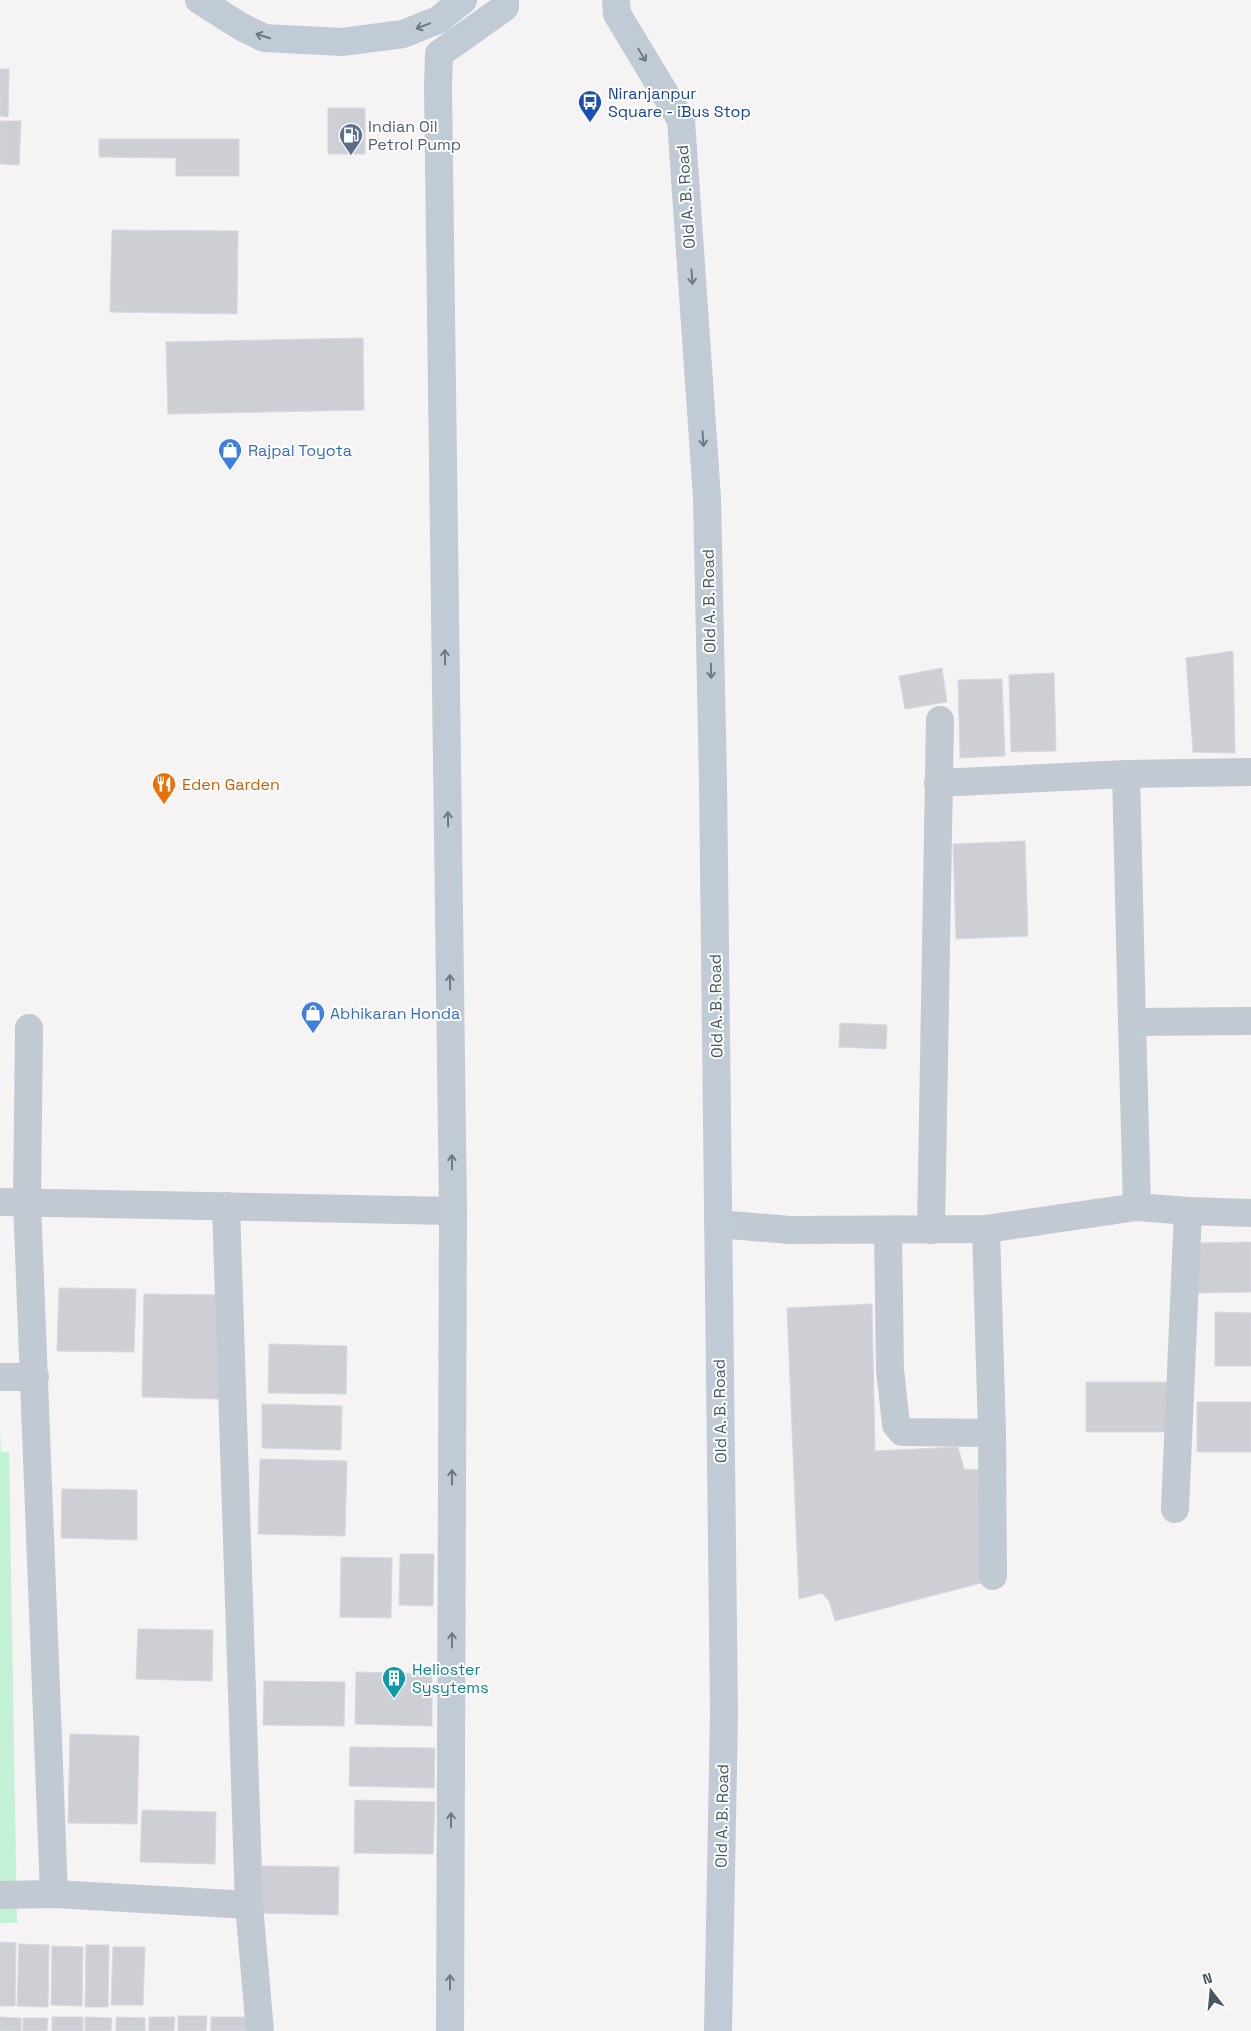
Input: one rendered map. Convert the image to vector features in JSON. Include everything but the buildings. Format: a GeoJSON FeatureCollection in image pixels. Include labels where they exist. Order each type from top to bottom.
{"type":"FeatureCollection","features":[{"type":"Feature","properties":{"kind":"main road"},"geometry":{"type":"LineString","coordinates":[[199,0],[240,26],[264,38],[342,42],[403,34],[438,20],[463,0]]}},
{"type":"Feature","properties":{"kind":"main road","name":"Old A. B. Road"},"geometry":{"type":"LineString","coordinates":[[616,0],[617,14],[681,120],[707,498],[713,781],[724,1704],[718,2031]]}},
{"type":"Feature","properties":{"kind":"main road"},"geometry":{"type":"LineString","coordinates":[[450,2031],[453,1211],[438,87],[439,54],[505,4]]}},
{"type":"Feature","properties":{"kind":"street"},"geometry":{"type":"LineString","coordinates":[[931,1230],[940,720]]}},
{"type":"Feature","properties":{"kind":"street"},"geometry":{"type":"LineString","coordinates":[[938,783],[1126,774],[1251,772]]}},
{"type":"Feature","properties":{"kind":"street"},"geometry":{"type":"LineString","coordinates":[[1126,774],[1136,1207]]}},
{"type":"Feature","properties":{"kind":"street"},"geometry":{"type":"LineString","coordinates":[[1132,1022],[1251,1021]]}},
{"type":"Feature","properties":{"kind":"street"},"geometry":{"type":"LineString","coordinates":[[29,1028],[28,1202],[54,1894]]}},
{"type":"Feature","properties":{"kind":"street"},"geometry":{"type":"LineString","coordinates":[[0,1202],[453,1211]]}},
{"type":"Feature","properties":{"kind":"street"},"geometry":{"type":"LineString","coordinates":[[226,1206],[249,1905],[260,2031]]}},
{"type":"Feature","properties":{"kind":"street"},"geometry":{"type":"LineString","coordinates":[[718,1224],[790,1230],[986,1229],[1136,1207],[1251,1213]]}},
{"type":"Feature","properties":{"kind":"street"},"geometry":{"type":"LineString","coordinates":[[1175,1509],[1188,1211]]}},
{"type":"Feature","properties":{"kind":"street"},"geometry":{"type":"LineString","coordinates":[[986,1229],[992,1433],[993,1576]]}},
{"type":"Feature","properties":{"kind":"street"},"geometry":{"type":"LineString","coordinates":[[888,1230],[890,1369],[896,1425],[902,1432],[992,1433]]}},
{"type":"Feature","properties":{"kind":"street"},"geometry":{"type":"LineString","coordinates":[[0,1377],[35,1378]]}},
{"type":"Feature","properties":{"kind":"street"},"geometry":{"type":"LineString","coordinates":[[0,1895],[54,1894],[249,1905]]}},
{"type":"Feature","properties":{"kind":"green space"},"geometry":{"type":"Polygon","coordinates":[[[0,1430],[1,1452],[9,1452],[17,1923],[0,1923],[0,1430]]]}},
{"type":"Feature","properties":{"kind":"place","name":"Niranjanpur Square - iBus Stop"},"geometry":{"type":"Point","coordinates":[590,123]}},
{"type":"Feature","properties":{"kind":"place","name":"Indian Oil Petrol Pump"},"geometry":{"type":"Point","coordinates":[351,156]}},
{"type":"Feature","properties":{"kind":"place","name":"Rajpal Toyota"},"geometry":{"type":"Point","coordinates":[230,471]}},
{"type":"Feature","properties":{"kind":"place","name":"Eden Garden"},"geometry":{"type":"Point","coordinates":[164,805]}},
{"type":"Feature","properties":{"kind":"place","name":"Abhikaran Honda"},"geometry":{"type":"Point","coordinates":[313,1034]}},
{"type":"Feature","properties":{"kind":"place","name":"Helioster Sysytems"},"geometry":{"type":"Point","coordinates":[394,1699]}}]}
